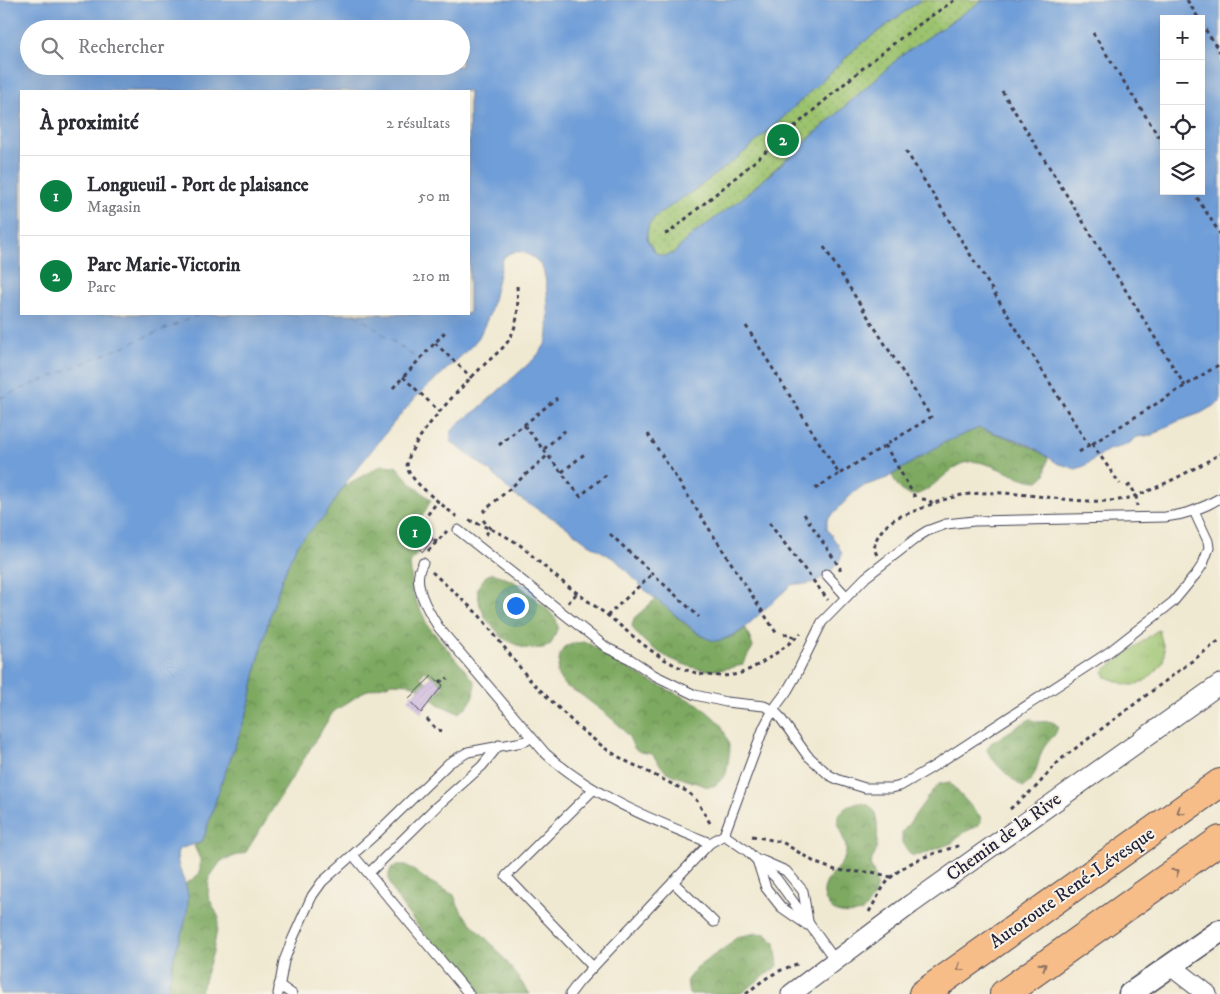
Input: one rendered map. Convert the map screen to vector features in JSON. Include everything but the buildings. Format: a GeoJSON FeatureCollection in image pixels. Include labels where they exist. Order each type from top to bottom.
{"type":"FeatureCollection","features":[{"type":"Feature","properties":{"kind":"highway","name":"Autoroute René-Lévesque"},"geometry":{"type":"LineString","coordinates":[[923,994],[1220,783]]}},
{"type":"Feature","properties":{"kind":"highway"},"geometry":{"type":"LineString","coordinates":[[1004,994],[1220,840]]}},
{"type":"Feature","properties":{"kind":"street","name":"Chemin de la Rive"},"geometry":{"type":"LineString","coordinates":[[791,994],[910,904],[1220,684]]}},
{"type":"Feature","properties":{"kind":"street"},"geometry":{"type":"LineString","coordinates":[[1130,994],[1220,931]]}},
{"type":"Feature","properties":{"kind":"street"},"geometry":{"type":"LineString","coordinates":[[1171,966],[1207,994]]}},
{"type":"Feature","properties":{"kind":"lane"},"geometry":{"type":"LineString","coordinates":[[570,994],[579,982],[710,843],[724,835],[745,776],[772,710],[787,691],[822,622],[866,577],[913,540],[927,531],[946,524],[992,520],[1165,517],[1194,511],[1220,498]]}},
{"type":"Feature","properties":{"kind":"lane"},"geometry":{"type":"LineString","coordinates":[[455,527],[607,648],[695,695],[726,702],[764,706],[772,710],[780,716],[806,755],[829,775],[865,788],[880,789],[900,786],[931,768],[1109,652],[1173,602],[1197,573],[1208,555],[1208,541],[1194,511]]}},
{"type":"Feature","properties":{"kind":"lane"},"geometry":{"type":"LineString","coordinates":[[423,563],[419,571],[419,582],[426,603],[436,623],[531,737],[561,767],[593,790],[645,817],[710,843]]}},
{"type":"Feature","properties":{"kind":"lane"},"geometry":{"type":"LineString","coordinates":[[826,574],[846,596]]}},
{"type":"Feature","properties":{"kind":"lane"},"geometry":{"type":"LineString","coordinates":[[292,994],[279,989],[287,953],[303,913],[322,882],[449,763],[468,752],[499,745],[517,744],[531,737]]}},
{"type":"Feature","properties":{"kind":"lane"},"geometry":{"type":"LineString","coordinates":[[369,873],[436,807],[482,766],[499,745]]}},
{"type":"Feature","properties":{"kind":"lane"},"geometry":{"type":"LineString","coordinates":[[593,790],[506,876],[593,967]]}},
{"type":"Feature","properties":{"kind":"lane"},"geometry":{"type":"LineString","coordinates":[[724,835],[756,858],[776,878],[835,960]]}},
{"type":"Feature","properties":{"kind":"lane"},"geometry":{"type":"LineString","coordinates":[[353,855],[469,994]]}},
{"type":"Feature","properties":{"kind":"lane"},"geometry":{"type":"LineString","coordinates":[[756,858],[786,870],[803,891],[809,926]]}},
{"type":"Feature","properties":{"kind":"lane"},"geometry":{"type":"LineString","coordinates":[[756,858],[766,888],[781,907],[809,926]]}},
{"type":"Feature","properties":{"kind":"lane"},"geometry":{"type":"LineString","coordinates":[[673,882],[714,922]]}},
{"type":"Feature","properties":{"kind":"path"},"geometry":{"type":"LineString","coordinates":[[665,234],[670,232],[731,182],[869,62],[923,21],[955,0]]}},
{"type":"Feature","properties":{"kind":"path"},"geometry":{"type":"LineString","coordinates":[[1187,0],[1196,15]]}},
{"type":"Feature","properties":{"kind":"path"},"geometry":{"type":"LineString","coordinates":[[1205,29],[1220,52]]}},
{"type":"Feature","properties":{"kind":"path"},"geometry":{"type":"LineString","coordinates":[[1093,33],[1160,139]]}},
{"type":"Feature","properties":{"kind":"path"},"geometry":{"type":"LineString","coordinates":[[1002,91],[1185,386]]}},
{"type":"Feature","properties":{"kind":"path"},"geometry":{"type":"LineString","coordinates":[[906,151],[1090,445],[1120,484]]}},
{"type":"Feature","properties":{"kind":"path"},"geometry":{"type":"LineString","coordinates":[[1196,195],[1220,234]]}},
{"type":"Feature","properties":{"kind":"path"},"geometry":{"type":"LineString","coordinates":[[815,489],[931,417],[824,247]]}},
{"type":"Feature","properties":{"kind":"path"},"geometry":{"type":"LineString","coordinates":[[458,519],[411,476],[406,465],[407,459],[440,412],[504,347],[511,336],[518,317],[519,308],[517,282]]}},
{"type":"Feature","properties":{"kind":"path"},"geometry":{"type":"LineString","coordinates":[[746,326],[839,474]]}},
{"type":"Feature","properties":{"kind":"path"},"geometry":{"type":"LineString","coordinates":[[393,388],[446,331]]}},
{"type":"Feature","properties":{"kind":"path"},"geometry":{"type":"LineString","coordinates":[[435,343],[472,378]]}},
{"type":"Feature","properties":{"kind":"path"},"geometry":{"type":"LineString","coordinates":[[1079,452],[1220,364]]}},
{"type":"Feature","properties":{"kind":"path"},"geometry":{"type":"LineString","coordinates":[[403,377],[440,412]]}},
{"type":"Feature","properties":{"kind":"path"},"geometry":{"type":"LineString","coordinates":[[499,445],[557,398]]}},
{"type":"Feature","properties":{"kind":"path"},"geometry":{"type":"LineString","coordinates":[[524,425],[580,496],[606,475]]}},
{"type":"Feature","properties":{"kind":"path"},"geometry":{"type":"LineString","coordinates":[[544,449],[568,428]]}},
{"type":"Feature","properties":{"kind":"path"},"geometry":{"type":"LineString","coordinates":[[648,434],[777,634]]}},
{"type":"Feature","properties":{"kind":"path"},"geometry":{"type":"LineString","coordinates":[[885,445],[915,497]]}},
{"type":"Feature","properties":{"kind":"path"},"geometry":{"type":"LineString","coordinates":[[562,472],[587,452]]}},
{"type":"Feature","properties":{"kind":"path"},"geometry":{"type":"LineString","coordinates":[[877,554],[874,549],[878,536],[890,521],[954,496],[988,493],[1120,500],[1189,472],[1220,454]]}},
{"type":"Feature","properties":{"kind":"path"},"geometry":{"type":"LineString","coordinates":[[483,512],[548,455]]}},
{"type":"Feature","properties":{"kind":"path"},"geometry":{"type":"LineString","coordinates":[[1127,487],[1132,486],[1136,495]]}},
{"type":"Feature","properties":{"kind":"path"},"geometry":{"type":"LineString","coordinates":[[1067,498],[1067,503]]}},
{"type":"Feature","properties":{"kind":"path"},"geometry":{"type":"LineString","coordinates":[[922,499],[929,500],[933,504]]}},
{"type":"Feature","properties":{"kind":"path"},"geometry":{"type":"LineString","coordinates":[[437,542],[418,527],[438,501]]}},
{"type":"Feature","properties":{"kind":"path"},"geometry":{"type":"LineString","coordinates":[[804,514],[840,568]]}},
{"type":"Feature","properties":{"kind":"path"},"geometry":{"type":"LineString","coordinates":[[468,520],[491,529],[521,546],[637,641],[658,656],[683,669],[721,676],[741,673],[765,660],[806,630]]}},
{"type":"Feature","properties":{"kind":"path"},"geometry":{"type":"LineString","coordinates":[[483,520],[491,529]]}},
{"type":"Feature","properties":{"kind":"path"},"geometry":{"type":"LineString","coordinates":[[769,523],[825,596]]}},
{"type":"Feature","properties":{"kind":"path"},"geometry":{"type":"LineString","coordinates":[[423,552],[425,549],[429,552],[437,542],[455,527]]}},
{"type":"Feature","properties":{"kind":"path"},"geometry":{"type":"LineString","coordinates":[[486,534],[491,529]]}},
{"type":"Feature","properties":{"kind":"path"},"geometry":{"type":"LineString","coordinates":[[610,534],[700,616]]}},
{"type":"Feature","properties":{"kind":"path"},"geometry":{"type":"LineString","coordinates":[[432,572],[479,615],[529,679],[579,728],[612,753],[688,792],[697,801],[710,823]]}},
{"type":"Feature","properties":{"kind":"path"},"geometry":{"type":"LineString","coordinates":[[608,616],[652,574]]}},
{"type":"Feature","properties":{"kind":"path"},"geometry":{"type":"LineString","coordinates":[[568,603],[577,593]]}},
{"type":"Feature","properties":{"kind":"path"},"geometry":{"type":"LineString","coordinates":[[784,635],[789,632],[795,639]]}},
{"type":"Feature","properties":{"kind":"path","name":"Chemin de la Rive"},"geometry":{"type":"LineString","coordinates":[[1010,810],[1036,787],[1060,760],[1220,640]]}},
{"type":"Feature","properties":{"kind":"path"},"geometry":{"type":"LineString","coordinates":[[439,682],[448,678]]}},
{"type":"Feature","properties":{"kind":"path"},"geometry":{"type":"LineString","coordinates":[[427,719],[438,730],[444,731]]}},
{"type":"Feature","properties":{"kind":"path"},"geometry":{"type":"LineString","coordinates":[[752,836],[782,842],[823,866],[845,872],[872,872],[891,877]]}},
{"type":"Feature","properties":{"kind":"path","name":"Chemin de la Rive"},"geometry":{"type":"LineString","coordinates":[[865,918],[891,877],[917,860],[966,844]]}},
{"type":"Feature","properties":{"kind":"path"},"geometry":{"type":"LineString","coordinates":[[746,994],[777,971],[804,962]]}},
{"type":"Feature","properties":{"kind":"green space"},"geometry":{"type":"Polygon","coordinates":[[[921,0],[983,0],[902,55],[741,199],[688,238],[674,253],[666,256],[659,255],[654,251],[647,239],[647,232],[649,224],[656,216],[742,154],[857,47],[921,0]]]}},
{"type":"Feature","properties":{"kind":"green space"},"geometry":{"type":"Polygon","coordinates":[[[979,428],[1023,444],[1048,457],[1045,475],[1038,481],[1029,480],[984,463],[968,462],[947,473],[918,494],[909,494],[900,489],[892,475],[943,443],[979,428]]]}},
{"type":"Feature","properties":{"kind":"green space"},"geometry":{"type":"Polygon","coordinates":[[[382,465],[396,466],[411,483],[431,500],[423,515],[404,536],[420,549],[410,563],[413,594],[428,626],[475,682],[473,697],[469,704],[458,713],[438,704],[416,686],[393,683],[365,691],[333,712],[246,852],[221,861],[209,878],[208,896],[219,918],[213,952],[200,994],[167,994],[174,956],[186,912],[186,883],[200,873],[200,859],[194,846],[202,842],[248,710],[257,665],[282,579],[299,542],[325,516],[344,486],[382,465]],[[425,671],[420,677],[437,691],[443,685],[425,671]]]}},
{"type":"Feature","properties":{"kind":"green space"},"geometry":{"type":"Polygon","coordinates":[[[493,573],[515,582],[556,619],[558,627],[551,644],[543,648],[523,648],[503,638],[486,619],[480,606],[477,588],[486,576],[493,573]]]}},
{"type":"Feature","properties":{"kind":"green space"},"geometry":{"type":"Polygon","coordinates":[[[657,598],[684,623],[706,638],[713,640],[726,639],[746,628],[753,647],[742,665],[716,670],[697,668],[665,656],[645,642],[632,626],[634,618],[657,598]]]}},
{"type":"Feature","properties":{"kind":"green space"},"geometry":{"type":"Polygon","coordinates":[[[1159,629],[1164,648],[1163,660],[1159,668],[1148,678],[1143,682],[1132,685],[1106,677],[1103,671],[1159,629]]]}},
{"type":"Feature","properties":{"kind":"green space"},"geometry":{"type":"Polygon","coordinates":[[[584,642],[646,679],[698,704],[720,723],[730,750],[726,774],[716,785],[708,787],[665,771],[652,754],[640,752],[634,748],[629,737],[605,713],[580,694],[564,685],[557,674],[560,655],[564,647],[584,642]]]}},
{"type":"Feature","properties":{"kind":"green space"},"geometry":{"type":"Polygon","coordinates":[[[1030,719],[1037,722],[1051,722],[1058,726],[1055,734],[1045,745],[1031,780],[1023,787],[996,764],[987,749],[991,743],[1030,719]]]}},
{"type":"Feature","properties":{"kind":"green space"},"geometry":{"type":"Polygon","coordinates":[[[949,782],[980,816],[979,825],[965,832],[952,843],[920,855],[911,855],[902,843],[902,833],[933,790],[939,784],[949,782]]]}},
{"type":"Feature","properties":{"kind":"green space"},"geometry":{"type":"Polygon","coordinates":[[[855,803],[871,807],[876,816],[878,829],[877,843],[870,865],[876,879],[876,890],[871,901],[862,912],[845,914],[837,912],[830,907],[825,898],[824,891],[826,884],[846,852],[846,845],[838,826],[840,814],[845,808],[855,803]]]}},
{"type":"Feature","properties":{"kind":"green space"},"geometry":{"type":"Polygon","coordinates":[[[406,865],[427,880],[454,895],[466,918],[497,950],[530,994],[479,994],[428,938],[393,891],[389,875],[393,867],[406,865]]]}},
{"type":"Feature","properties":{"kind":"green space"},"geometry":{"type":"Polygon","coordinates":[[[757,933],[766,934],[775,943],[778,966],[740,994],[689,994],[687,980],[696,968],[730,944],[736,937],[757,933]]]}},
{"type":"Feature","properties":{"kind":"water"},"geometry":{"type":"Polygon","coordinates":[[[0,0],[921,0],[857,47],[742,154],[699,187],[656,216],[649,224],[647,239],[654,251],[659,255],[666,256],[674,253],[688,238],[741,199],[902,55],[983,0],[1220,0],[1220,402],[1201,413],[1176,422],[1152,435],[1137,437],[1127,445],[1108,450],[1084,466],[1076,469],[1057,463],[1020,441],[979,428],[943,443],[887,478],[861,487],[827,520],[827,529],[842,554],[837,564],[828,574],[811,583],[791,585],[741,631],[722,640],[714,641],[699,634],[647,592],[616,560],[589,544],[561,523],[514,495],[490,471],[451,442],[451,433],[454,428],[534,359],[547,340],[548,303],[546,281],[542,267],[528,254],[522,252],[510,253],[502,261],[490,313],[479,337],[470,348],[416,397],[396,420],[347,481],[325,516],[299,542],[291,557],[270,616],[248,710],[202,842],[179,849],[177,854],[187,890],[188,904],[184,927],[174,956],[167,994],[0,994],[0,0]]]}},
{"type":"Feature","properties":{"kind":"ferry route"},"geometry":{"type":"LineString","coordinates":[[0,398],[199,315]]}},
{"type":"Feature","properties":{"kind":"ferry route"},"geometry":{"type":"LineString","coordinates":[[356,315],[419,360]]}},
{"type":"Feature","properties":{"kind":"place","name":"Parc Marie-Victorin"},"geometry":{"type":"Point","coordinates":[783,140]}},
{"type":"Feature","properties":{"kind":"place","name":"Longueuil - Port de plaisance"},"geometry":{"type":"Point","coordinates":[415,532]}}]}
